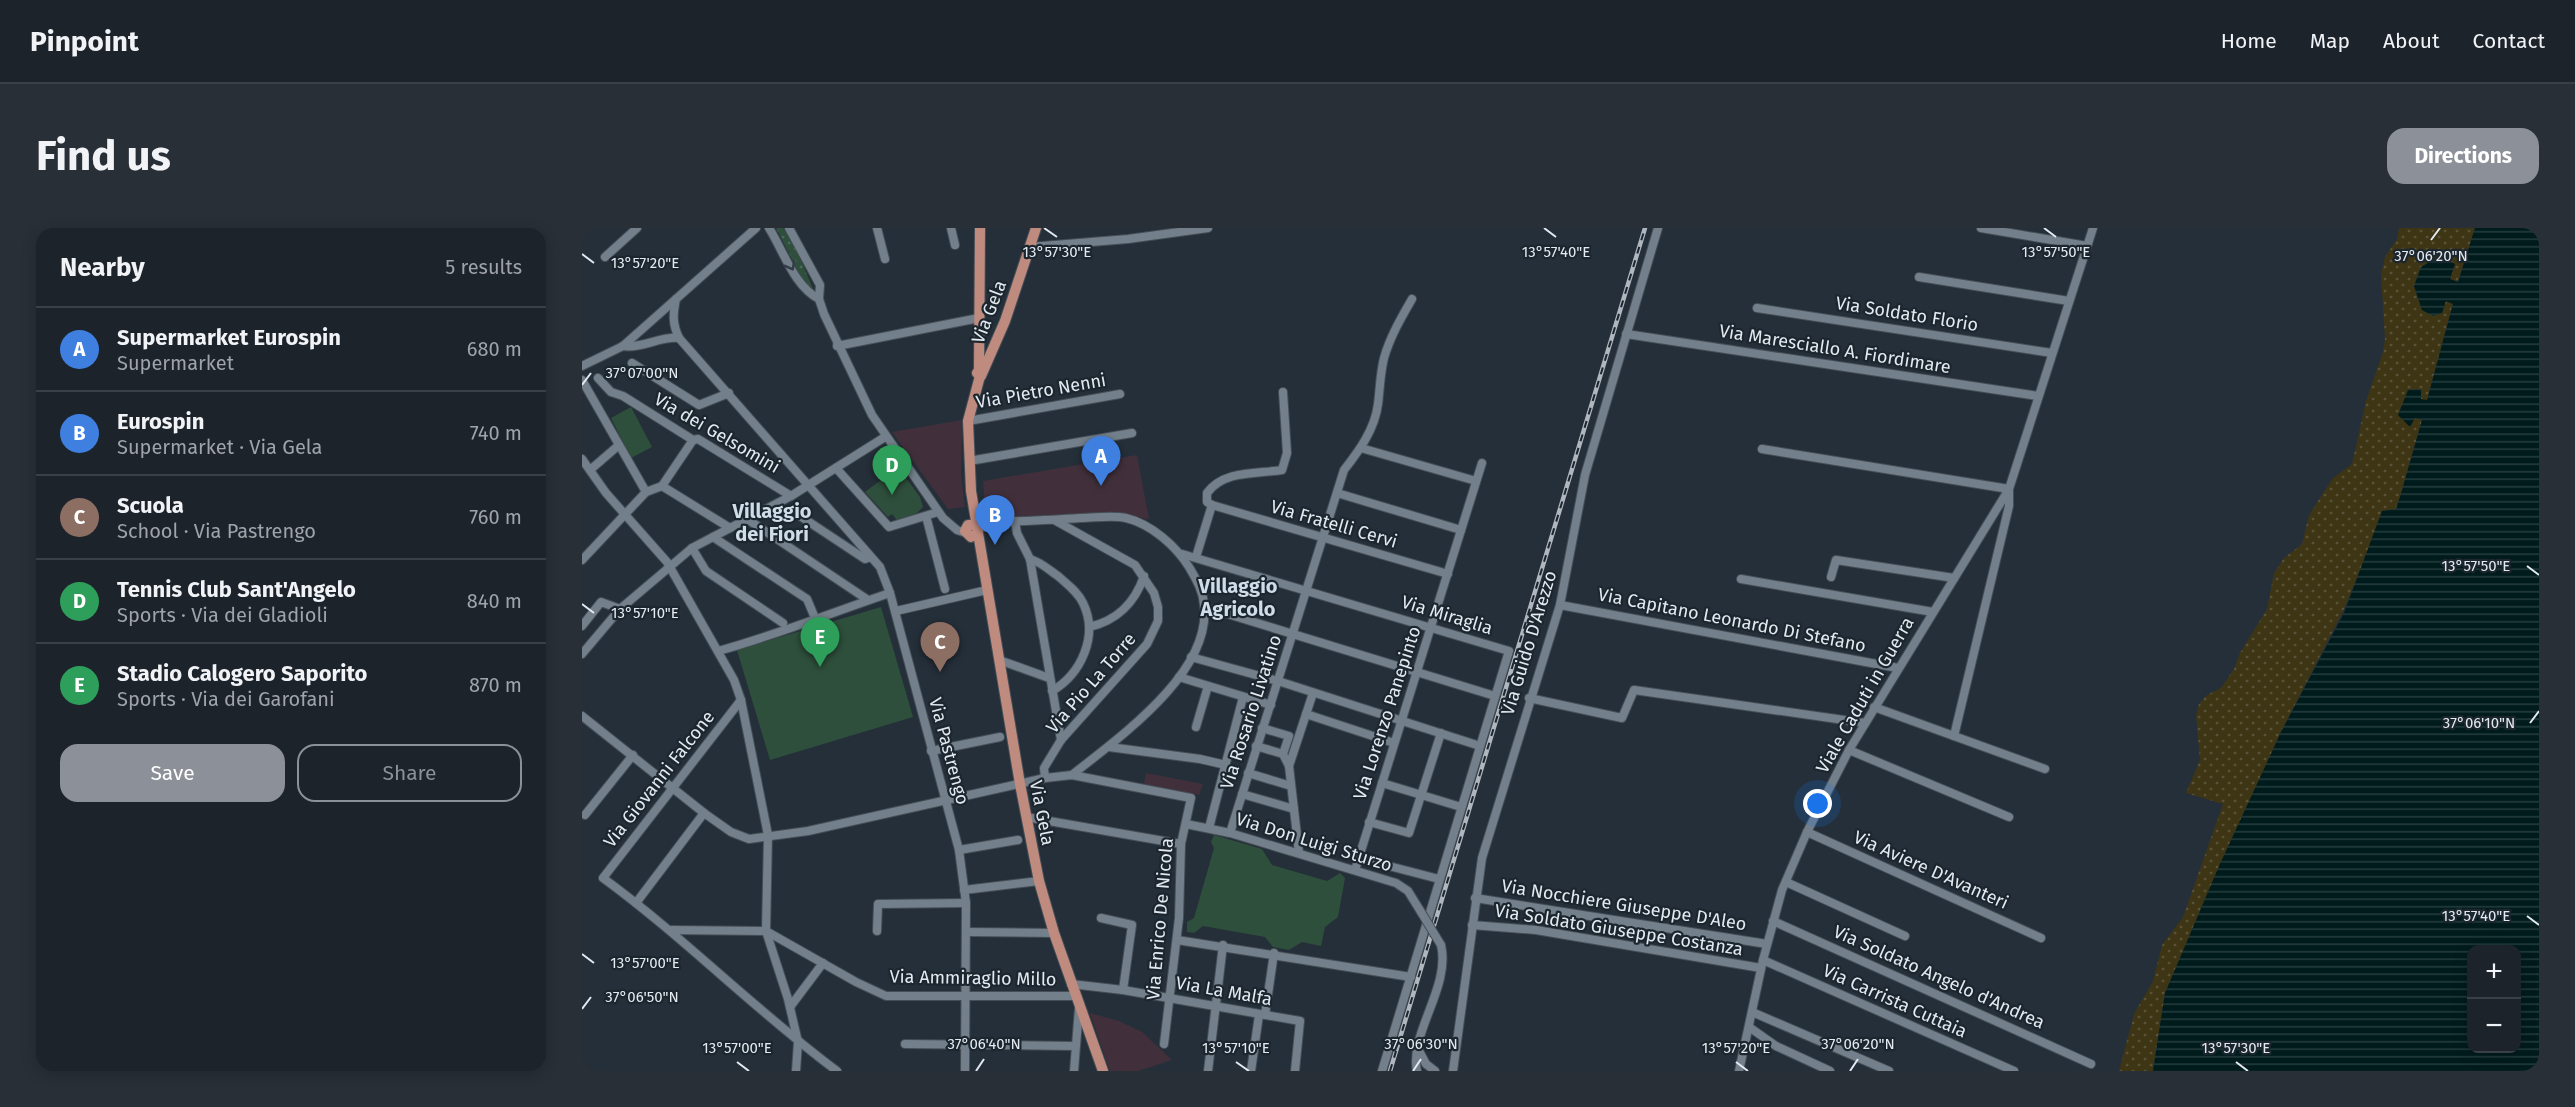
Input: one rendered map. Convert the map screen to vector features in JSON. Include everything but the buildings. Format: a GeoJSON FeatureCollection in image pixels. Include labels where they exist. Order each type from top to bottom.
{"type":"FeatureCollection","features":[{"type":"Feature","properties":{"kind":"main road"},"geometry":{"type":"LineString","coordinates":[[980,228],[980,373]]}},
{"type":"Feature","properties":{"kind":"main road","name":"Via Gela"},"geometry":{"type":"LineString","coordinates":[[1035,228],[994,350],[980,373],[968,421],[972,529],[987,590],[1039,880],[1074,996],[1103,1071]]}},
{"type":"Feature","properties":{"kind":"street"},"geometry":{"type":"LineString","coordinates":[[605,257],[637,228]]}},
{"type":"Feature","properties":{"kind":"street"},"geometry":{"type":"LineString","coordinates":[[582,366],[623,346],[756,228]]}},
{"type":"Feature","properties":{"kind":"street"},"geometry":{"type":"LineString","coordinates":[[769,228],[799,282],[808,293],[819,299]]}},
{"type":"Feature","properties":{"kind":"street"},"geometry":{"type":"LineString","coordinates":[[582,716],[704,813],[740,837],[749,839],[808,831],[1045,778],[1072,775],[1108,747],[1179,677],[1191,657],[1201,632],[1205,607],[1199,583],[1182,554],[1149,529],[1126,518],[998,522],[972,529],[949,523],[938,512],[885,437],[837,346],[819,299],[820,285],[789,228]]}},
{"type":"Feature","properties":{"kind":"street"},"geometry":{"type":"LineString","coordinates":[[878,228],[885,259]]}},
{"type":"Feature","properties":{"kind":"street"},"geometry":{"type":"LineString","coordinates":[[951,228],[955,245]]}},
{"type":"Feature","properties":{"kind":"street"},"geometry":{"type":"LineString","coordinates":[[1030,248],[1128,239],[1208,228]]}},
{"type":"Feature","properties":{"kind":"street","name":"Via Guido D'Arezzo"},"geometry":{"type":"LineString","coordinates":[[1452,1071],[1475,898],[1491,823],[1560,605],[1586,475],[1658,228]]}},
{"type":"Feature","properties":{"kind":"street"},"geometry":{"type":"LineString","coordinates":[[1981,228],[2087,246]]}},
{"type":"Feature","properties":{"kind":"street"},"geometry":{"type":"LineString","coordinates":[[1954,736],[2009,506],[2009,489],[2093,228]]}},
{"type":"Feature","properties":{"kind":"street"},"geometry":{"type":"LineString","coordinates":[[1919,277],[2069,300]]}},
{"type":"Feature","properties":{"kind":"street"},"geometry":{"type":"LineString","coordinates":[[676,299],[672,315],[673,326],[679,338]]}},
{"type":"Feature","properties":{"kind":"street","name":"Via Rosario Livatino"},"geometry":{"type":"LineString","coordinates":[[1230,833],[1344,470],[1360,448],[1378,407],[1384,357],[1412,299]]}},
{"type":"Feature","properties":{"kind":"street","name":"Via Soldato Florio"},"geometry":{"type":"LineString","coordinates":[[1757,308],[2052,353]]}},
{"type":"Feature","properties":{"kind":"street"},"geometry":{"type":"LineString","coordinates":[[837,346],[979,318]]}},
{"type":"Feature","properties":{"kind":"street","name":"Via Maresciallo A. Fiordimare"},"geometry":{"type":"LineString","coordinates":[[1626,334],[2038,396]]}},
{"type":"Feature","properties":{"kind":"street"},"geometry":{"type":"LineString","coordinates":[[623,346],[632,347],[670,337],[679,338]]}},
{"type":"Feature","properties":{"kind":"street","name":"Via Pastrengo"},"geometry":{"type":"LineString","coordinates":[[679,338],[810,484],[880,567],[896,611],[959,850],[966,903],[967,932],[965,1071]]}},
{"type":"Feature","properties":{"kind":"street"},"geometry":{"type":"LineString","coordinates":[[632,363],[699,405],[729,393]]}},
{"type":"Feature","properties":{"kind":"street","name":"Via dei Gelsomini"},"geometry":{"type":"LineString","coordinates":[[598,378],[611,392],[623,396],[693,440],[698,439],[791,496]]}},
{"type":"Feature","properties":{"kind":"street"},"geometry":{"type":"LineString","coordinates":[[582,380],[646,492]]}},
{"type":"Feature","properties":{"kind":"street"},"geometry":{"type":"LineString","coordinates":[[1196,557],[1212,506],[1207,502],[1207,494],[1220,480],[1229,476],[1282,470],[1287,453],[1283,392]]}},
{"type":"Feature","properties":{"kind":"street","name":"Via Pietro Nenni"},"geometry":{"type":"LineString","coordinates":[[968,421],[1120,394]]}},
{"type":"Feature","properties":{"kind":"street"},"geometry":{"type":"LineString","coordinates":[[969,461],[1132,433]]}},
{"type":"Feature","properties":{"kind":"street"},"geometry":{"type":"LineString","coordinates":[[582,654],[620,609],[692,548],[791,496],[885,437]]}},
{"type":"Feature","properties":{"kind":"street"},"geometry":{"type":"LineString","coordinates":[[582,560],[646,492],[662,486],[693,440]]}},
{"type":"Feature","properties":{"kind":"street"},"geometry":{"type":"LineString","coordinates":[[590,470],[619,445]]}},
{"type":"Feature","properties":{"kind":"street"},"geometry":{"type":"LineString","coordinates":[[1360,448],[1476,481]]}},
{"type":"Feature","properties":{"kind":"street"},"geometry":{"type":"LineString","coordinates":[[1762,449],[2009,489]]}},
{"type":"Feature","properties":{"kind":"street"},"geometry":{"type":"LineString","coordinates":[[582,459],[669,566],[718,651],[741,700],[768,836],[766,931],[790,1007],[798,1042],[796,1071]]}},
{"type":"Feature","properties":{"kind":"street","name":"Via Lorenzo Panepinto"},"geometry":{"type":"LineString","coordinates":[[1354,870],[1418,673],[1482,463]]}},
{"type":"Feature","properties":{"kind":"street"},"geometry":{"type":"LineString","coordinates":[[836,468],[889,527],[938,512]]}},
{"type":"Feature","properties":{"kind":"street"},"geometry":{"type":"LineString","coordinates":[[662,486],[730,528]]}},
{"type":"Feature","properties":{"kind":"street","name":"Viale Caduti in Guerra"},"geometry":{"type":"LineString","coordinates":[[1739,1071],[1773,921],[1807,832],[1849,750],[2009,489]]}},
{"type":"Feature","properties":{"kind":"street"},"geometry":{"type":"LineString","coordinates":[[1336,494],[1461,530]]}},
{"type":"Feature","properties":{"kind":"street","name":"Via Fratelli Cervi"},"geometry":{"type":"LineString","coordinates":[[1212,506],[1448,574]]}},
{"type":"Feature","properties":{"kind":"street"},"geometry":{"type":"LineString","coordinates":[[973,508],[981,516],[998,522]]}},
{"type":"Feature","properties":{"kind":"street"},"geometry":{"type":"LineString","coordinates":[[797,514],[865,560],[871,557]]}},
{"type":"Feature","properties":{"kind":"street"},"geometry":{"type":"LineString","coordinates":[[926,516],[945,589]]}},
{"type":"Feature","properties":{"kind":"street"},"geometry":{"type":"LineString","coordinates":[[747,519],[868,600]]}},
{"type":"Feature","properties":{"kind":"street","name":"Via Pio La Torre"},"geometry":{"type":"LineString","coordinates":[[1045,778],[1044,768],[1061,740],[1152,637],[1158,621],[1156,599],[1144,576],[1135,565],[1054,520]]}},
{"type":"Feature","properties":{"kind":"street"},"geometry":{"type":"LineString","coordinates":[[1015,521],[1017,533],[1030,559],[1061,740]]}},
{"type":"Feature","properties":{"kind":"street"},"geometry":{"type":"LineString","coordinates":[[713,537],[807,599],[815,618]]}},
{"type":"Feature","properties":{"kind":"street"},"geometry":{"type":"LineString","coordinates":[[692,548],[706,571],[783,622]]}},
{"type":"Feature","properties":{"kind":"street","name":"Via Miraglia"},"geometry":{"type":"LineString","coordinates":[[1182,554],[1509,651],[1382,1071]]}},
{"type":"Feature","properties":{"kind":"street"},"geometry":{"type":"LineString","coordinates":[[1030,559],[1038,561],[1079,596],[1087,614],[1089,627],[1086,650],[1081,663],[1069,678],[1052,692]]}},
{"type":"Feature","properties":{"kind":"street"},"geometry":{"type":"LineString","coordinates":[[1831,577],[1836,560],[1954,578]]}},
{"type":"Feature","properties":{"kind":"street","name":"Via Pio La Torre"},"geometry":{"type":"LineString","coordinates":[[1089,627],[1113,618],[1137,594],[1144,576]]}},
{"type":"Feature","properties":{"kind":"street"},"geometry":{"type":"LineString","coordinates":[[1741,579],[1933,612]]}},
{"type":"Feature","properties":{"kind":"street"},"geometry":{"type":"LineString","coordinates":[[896,611],[987,590]]}},
{"type":"Feature","properties":{"kind":"street"},"geometry":{"type":"LineString","coordinates":[[718,651],[763,639],[815,618],[890,593]]}},
{"type":"Feature","properties":{"kind":"street"},"geometry":{"type":"LineString","coordinates":[[1137,594],[1143,593],[1156,599]]}},
{"type":"Feature","properties":{"kind":"street"},"geometry":{"type":"LineString","coordinates":[[582,626],[602,602],[620,609]]}},
{"type":"Feature","properties":{"kind":"street","name":"Via Capitano Leonardo Di Stefano"},"geometry":{"type":"LineString","coordinates":[[1560,605],[1898,668]]}},
{"type":"Feature","properties":{"kind":"street"},"geometry":{"type":"LineString","coordinates":[[1205,607],[1495,696]]}},
{"type":"Feature","properties":{"kind":"street"},"geometry":{"type":"LineString","coordinates":[[1191,657],[1278,681],[1480,746]]}},
{"type":"Feature","properties":{"kind":"street"},"geometry":{"type":"LineString","coordinates":[[999,660],[1049,678]]}},
{"type":"Feature","properties":{"kind":"street"},"geometry":{"type":"LineString","coordinates":[[1179,677],[1271,705]]}},
{"type":"Feature","properties":{"kind":"street"},"geometry":{"type":"LineString","coordinates":[[1196,728],[1208,686]]}},
{"type":"Feature","properties":{"kind":"street"},"geometry":{"type":"LineString","coordinates":[[1529,698],[1622,718],[1634,690],[1865,723]]}},
{"type":"Feature","properties":{"kind":"street"},"geometry":{"type":"LineString","coordinates":[[1289,766],[1313,693]]}},
{"type":"Feature","properties":{"kind":"street"},"geometry":{"type":"LineString","coordinates":[[1209,828],[1243,697]]}},
{"type":"Feature","properties":{"kind":"street","name":"Via Giovanni Falcone"},"geometry":{"type":"LineString","coordinates":[[636,903],[603,878],[672,786],[741,700]]}},
{"type":"Feature","properties":{"kind":"street"},"geometry":{"type":"LineString","coordinates":[[1874,708],[2045,769]]}},
{"type":"Feature","properties":{"kind":"street"},"geometry":{"type":"LineString","coordinates":[[1306,714],[1394,743]]}},
{"type":"Feature","properties":{"kind":"street"},"geometry":{"type":"LineString","coordinates":[[1262,728],[1289,736],[1284,754],[1289,766],[1299,853]]}},
{"type":"Feature","properties":{"kind":"street"},"geometry":{"type":"LineString","coordinates":[[1369,822],[1409,833],[1441,734]]}},
{"type":"Feature","properties":{"kind":"street"},"geometry":{"type":"LineString","coordinates":[[931,750],[1000,737]]}},
{"type":"Feature","properties":{"kind":"street"},"geometry":{"type":"LineString","coordinates":[[1256,746],[1284,754]]}},
{"type":"Feature","properties":{"kind":"street"},"geometry":{"type":"LineString","coordinates":[[1108,747],[1200,759],[1226,765]]}},
{"type":"Feature","properties":{"kind":"street"},"geometry":{"type":"LineString","coordinates":[[1849,750],[2009,817]]}},
{"type":"Feature","properties":{"kind":"street"},"geometry":{"type":"LineString","coordinates":[[585,815],[633,755]]}},
{"type":"Feature","properties":{"kind":"street"},"geometry":{"type":"LineString","coordinates":[[1248,773],[1291,786]]}},
{"type":"Feature","properties":{"kind":"street","name":"Via Enrico De Nicola"},"geometry":{"type":"LineString","coordinates":[[1072,775],[1191,798],[1181,844],[1177,940],[1164,1044]]}},
{"type":"Feature","properties":{"kind":"street"},"geometry":{"type":"LineString","coordinates":[[1382,783],[1461,807]]}},
{"type":"Feature","properties":{"kind":"street"},"geometry":{"type":"LineString","coordinates":[[1242,794],[1294,809]]}},
{"type":"Feature","properties":{"kind":"street"},"geometry":{"type":"LineString","coordinates":[[704,813],[636,903],[671,930],[798,1042],[837,1071]]}},
{"type":"Feature","properties":{"kind":"street"},"geometry":{"type":"LineString","coordinates":[[1026,817],[1181,844]]}},
{"type":"Feature","properties":{"kind":"street","name":"Via Don Luigi Sturzo"},"geometry":{"type":"LineString","coordinates":[[1186,824],[1230,833],[1299,853],[1396,883],[1408,891],[1441,945],[1443,956],[1441,976],[1418,1049]]}},
{"type":"Feature","properties":{"kind":"street","name":"Via Aviere D'Avanteri"},"geometry":{"type":"LineString","coordinates":[[1807,832],[2041,938]]}},
{"type":"Feature","properties":{"kind":"street"},"geometry":{"type":"LineString","coordinates":[[959,850],[1018,840]]}},
{"type":"Feature","properties":{"kind":"street"},"geometry":{"type":"LineString","coordinates":[[1358,858],[1439,879]]}},
{"type":"Feature","properties":{"kind":"street"},"geometry":{"type":"LineString","coordinates":[[964,890],[1039,880]]}},
{"type":"Feature","properties":{"kind":"street"},"geometry":{"type":"LineString","coordinates":[[1786,882],[1905,936]]}},
{"type":"Feature","properties":{"kind":"street","name":"Via Nocchiere Giuseppe D'Aleo"},"geometry":{"type":"LineString","coordinates":[[1475,898],[1767,944]]}},
{"type":"Feature","properties":{"kind":"street"},"geometry":{"type":"LineString","coordinates":[[877,931],[878,904],[966,903]]}},
{"type":"Feature","properties":{"kind":"street"},"geometry":{"type":"LineString","coordinates":[[1101,918],[1132,925],[1123,990]]}},
{"type":"Feature","properties":{"kind":"street","name":"Via Soldato Angelo d'Andrea"},"geometry":{"type":"LineString","coordinates":[[1773,921],[2091,1064]]}},
{"type":"Feature","properties":{"kind":"street","name":"Via Soldato Giuseppe Costanza"},"geometry":{"type":"LineString","coordinates":[[1472,925],[1536,930],[1762,964]]}},
{"type":"Feature","properties":{"kind":"street","name":"Via Ammiraglio Millo"},"geometry":{"type":"LineString","coordinates":[[671,930],[766,931],[886,996],[1074,996]]}},
{"type":"Feature","properties":{"kind":"street"},"geometry":{"type":"LineString","coordinates":[[967,932],[1054,933]]}},
{"type":"Feature","properties":{"kind":"street"},"geometry":{"type":"LineString","coordinates":[[1177,940],[1274,953],[1411,977]]}},
{"type":"Feature","properties":{"kind":"street"},"geometry":{"type":"LineString","coordinates":[[1208,1071],[1223,945]]}},
{"type":"Feature","properties":{"kind":"street"},"geometry":{"type":"LineString","coordinates":[[1251,1071],[1274,953]]}},
{"type":"Feature","properties":{"kind":"street"},"geometry":{"type":"LineString","coordinates":[[790,1007],[823,963]]}},
{"type":"Feature","properties":{"kind":"street","name":"Via Carrista Cuttaia"},"geometry":{"type":"LineString","coordinates":[[1762,964],[2014,1071]]}},
{"type":"Feature","properties":{"kind":"street","name":"Via La Malfa"},"geometry":{"type":"LineString","coordinates":[[1071,984],[1123,990],[1300,1021],[1295,1071]]}},
{"type":"Feature","properties":{"kind":"street"},"geometry":{"type":"LineString","coordinates":[[1074,1071],[1079,1008]]}},
{"type":"Feature","properties":{"kind":"street"},"geometry":{"type":"LineString","coordinates":[[1752,1012],[1889,1071]]}},
{"type":"Feature","properties":{"kind":"street"},"geometry":{"type":"LineString","coordinates":[[1749,1027],[1776,1046],[1830,1071]]}},
{"type":"Feature","properties":{"kind":"street"},"geometry":{"type":"LineString","coordinates":[[905,1044],[1075,1046]]}},
{"type":"Feature","properties":{"kind":"street"},"geometry":{"type":"LineString","coordinates":[[1417,1071],[1418,1049]]}},
{"type":"Feature","properties":{"kind":"street"},"geometry":{"type":"LineString","coordinates":[[1418,1049],[1426,1064],[1435,1071]]}},
{"type":"Feature","properties":{"kind":"shaded area"},"geometry":{"type":"Polygon","coordinates":[[[2475,228],[2539,228],[2539,1071],[2153,1071],[2165,993],[2219,866],[2281,732],[2344,613],[2382,511],[2396,509],[2400,497],[2422,420],[2415,418],[2410,427],[2398,415],[2408,390],[2421,389],[2421,399],[2427,400],[2453,304],[2446,301],[2442,313],[2433,316],[2422,310],[2414,286],[2421,267],[2440,256],[2455,264],[2450,279],[2458,282],[2475,228]]]}},
{"type":"Feature","properties":{"kind":"shaded area"},"geometry":{"type":"Polygon","coordinates":[[[962,420],[961,475],[965,507],[948,509],[892,432],[962,420]]]}},
{"type":"Feature","properties":{"kind":"shaded area"},"geometry":{"type":"Polygon","coordinates":[[[1137,455],[1149,519],[1108,513],[1002,518],[985,510],[983,481],[1137,455]]]}},
{"type":"Feature","properties":{"kind":"shaded area"},"geometry":{"type":"Polygon","coordinates":[[[1146,773],[1203,784],[1199,795],[1144,784],[1146,773]]]}},
{"type":"Feature","properties":{"kind":"shaded area"},"geometry":{"type":"Polygon","coordinates":[[[1090,1013],[1119,1021],[1142,1032],[1172,1060],[1138,1071],[1110,1071],[1090,1013]]]}},
{"type":"Feature","properties":{"kind":"green space"},"geometry":{"type":"Polygon","coordinates":[[[776,228],[783,228],[794,243],[813,289],[806,287],[776,228]]]}},
{"type":"Feature","properties":{"kind":"green space"},"geometry":{"type":"Polygon","coordinates":[[[631,407],[652,447],[631,458],[611,418],[631,407]]]}},
{"type":"Feature","properties":{"kind":"green space"},"geometry":{"type":"Polygon","coordinates":[[[898,467],[920,497],[923,507],[914,516],[897,520],[892,514],[888,517],[865,492],[898,467]]]}},
{"type":"Feature","properties":{"kind":"green space"},"geometry":{"type":"Polygon","coordinates":[[[881,607],[913,717],[770,760],[737,650],[881,607]]]}},
{"type":"Feature","properties":{"kind":"green space"},"geometry":{"type":"Polygon","coordinates":[[[1214,835],[1262,849],[1272,865],[1327,881],[1340,873],[1345,878],[1338,917],[1325,927],[1321,946],[1302,942],[1289,950],[1273,947],[1265,937],[1203,926],[1194,933],[1187,932],[1187,922],[1194,918],[1214,848],[1211,842],[1214,835]]]}},
{"type":"Feature","properties":{"kind":"sand"},"geometry":{"type":"Polygon","coordinates":[[[2399,228],[2475,228],[2458,282],[2421,267],[2414,286],[2422,310],[2432,315],[2442,313],[2445,301],[2453,303],[2427,401],[2421,399],[2421,389],[2408,390],[2410,427],[2415,417],[2422,420],[2400,497],[2396,509],[2382,511],[2378,528],[2344,609],[2281,732],[2165,993],[2153,1071],[2119,1071],[2134,1014],[2153,981],[2162,945],[2183,917],[2223,804],[2186,793],[2200,760],[2196,715],[2199,704],[2207,695],[2221,688],[2234,669],[2240,653],[2267,609],[2274,573],[2284,558],[2302,544],[2309,515],[2333,478],[2352,464],[2366,401],[2383,352],[2385,339],[2381,274],[2385,257],[2397,239],[2399,228]]]}},
{"type":"Feature","properties":{"kind":"railway"},"geometry":{"type":"LineString","coordinates":[[1390,1071],[1645,228]]}},
{"type":"Feature","properties":{"kind":"place","name":"Supermarket Eurospin"},"geometry":{"type":"Point","coordinates":[1101,486]}},
{"type":"Feature","properties":{"kind":"place","name":"Tennis Club Sant'Angelo"},"geometry":{"type":"Point","coordinates":[892,495]}},
{"type":"Feature","properties":{"kind":"place","name":"Eurospin"},"geometry":{"type":"Point","coordinates":[995,545]}},
{"type":"Feature","properties":{"kind":"place","name":"Stadio Calogero Saporito"},"geometry":{"type":"Point","coordinates":[820,667]}},
{"type":"Feature","properties":{"kind":"place","name":"Scuola"},"geometry":{"type":"Point","coordinates":[940,672]}},
{"type":"Feature","properties":{"kind":"district","name":"Villaggio dei Fiori"},"geometry":{"type":"Point","coordinates":[772,522]}},
{"type":"Feature","properties":{"kind":"district","name":"Villaggio Agricolo"},"geometry":{"type":"Point","coordinates":[1238,598]}}]}
